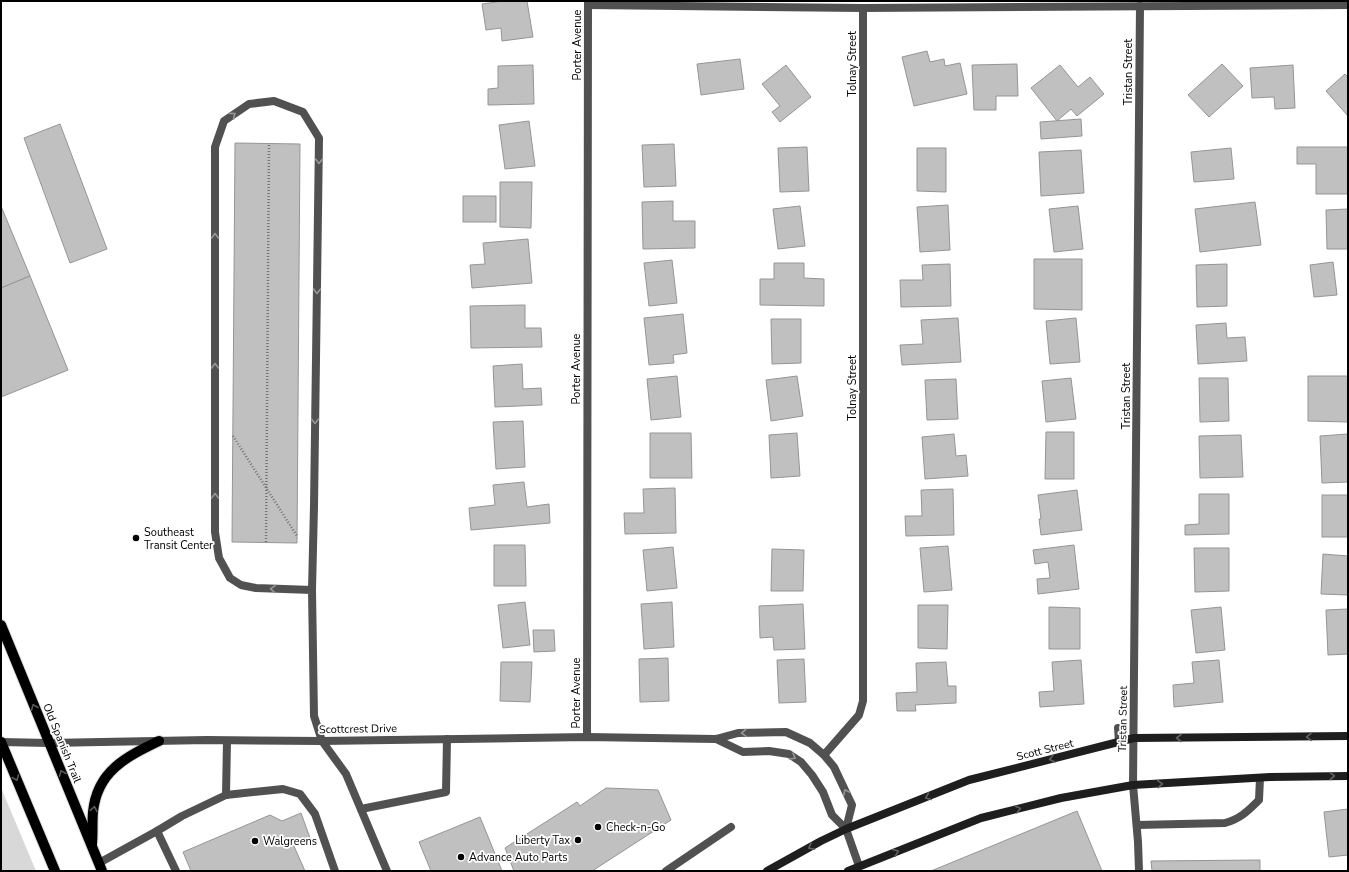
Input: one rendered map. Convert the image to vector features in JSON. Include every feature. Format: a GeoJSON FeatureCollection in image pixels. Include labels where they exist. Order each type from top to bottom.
{"type":"FeatureCollection","features":[{"type":"Feature","properties":{"kind":"main road","name":"Old Spanish Trail"},"geometry":{"type":"LineString","coordinates":[[1,625],[100,867]]}},
{"type":"Feature","properties":{"kind":"main road","name":"Scott Street"},"geometry":{"type":"LineString","coordinates":[[767,871],[846,829],[969,780],[1134,738],[1348,736]]}},
{"type":"Feature","properties":{"kind":"main road"},"geometry":{"type":"LineString","coordinates":[[92,848],[93,811],[100,787],[110,771],[131,755],[159,741]]}},
{"type":"Feature","properties":{"kind":"main road"},"geometry":{"type":"LineString","coordinates":[[1,742],[55,871]]}},
{"type":"Feature","properties":{"kind":"main road"},"geometry":{"type":"LineString","coordinates":[[848,871],[981,818],[1061,798],[1133,785],[1260,778],[1348,776]]}},
{"type":"Feature","properties":{"kind":"street"},"geometry":{"type":"LineString","coordinates":[[588,3],[863,8],[1348,6]]}},
{"type":"Feature","properties":{"kind":"street","name":"Porter Avenue"},"geometry":{"type":"LineString","coordinates":[[587,737],[588,3]]}},
{"type":"Feature","properties":{"kind":"street","name":"Tristan Street"},"geometry":{"type":"LineString","coordinates":[[1139,871],[1137,825],[1133,785],[1140,6]]}},
{"type":"Feature","properties":{"kind":"street","name":"Tolnay Street"},"geometry":{"type":"LineString","coordinates":[[824,755],[859,715],[863,701],[863,8]]}},
{"type":"Feature","properties":{"kind":"street"},"geometry":{"type":"LineString","coordinates":[[312,590],[256,588],[241,585],[230,578],[219,558],[215,532],[215,147],[224,121],[248,104],[274,101],[304,112],[320,138],[312,590],[314,716],[322,741],[346,774],[387,871]]}},
{"type":"Feature","properties":{"kind":"street"},"geometry":{"type":"LineString","coordinates":[[1118,728],[1119,742]]}},
{"type":"Feature","properties":{"kind":"street","name":"Scottcrest Drive"},"geometry":{"type":"LineString","coordinates":[[1,742],[49,743],[227,740],[322,741],[587,737],[716,739],[738,733],[786,732],[810,743],[824,755],[834,767],[852,805],[846,829]]}},
{"type":"Feature","properties":{"kind":"street"},"geometry":{"type":"LineString","coordinates":[[361,809],[446,792],[446,739]]}},
{"type":"Feature","properties":{"kind":"street","name":"Scottcrest Drive"},"geometry":{"type":"LineString","coordinates":[[716,739],[743,752],[769,751],[789,754],[801,762],[823,792],[832,815],[846,829],[860,866]]}},
{"type":"Feature","properties":{"kind":"street"},"geometry":{"type":"LineString","coordinates":[[226,795],[227,740]]}},
{"type":"Feature","properties":{"kind":"street"},"geometry":{"type":"LineString","coordinates":[[1137,825],[1225,823],[1233,821],[1246,814],[1259,800],[1260,778]]}},
{"type":"Feature","properties":{"kind":"street"},"geometry":{"type":"LineString","coordinates":[[100,867],[182,816],[226,795],[283,789],[300,794],[315,814],[335,871]]}},
{"type":"Feature","properties":{"kind":"street"},"geometry":{"type":"LineString","coordinates":[[666,871],[731,827]]}},
{"type":"Feature","properties":{"kind":"street"},"geometry":{"type":"LineString","coordinates":[[157,831],[176,871]]}},
{"type":"Feature","properties":{"kind":"path"},"geometry":{"type":"LineString","coordinates":[[266,542],[269,143]]}},
{"type":"Feature","properties":{"kind":"path"},"geometry":{"type":"LineString","coordinates":[[232,436],[297,536]]}},
{"type":"Feature","properties":{"kind":"shaded area"},"geometry":{"type":"Polygon","coordinates":[[[1,788],[2,790],[36,871],[1,871],[1,788]]]}},
{"type":"Feature","properties":{"kind":"building"},"geometry":{"type":"Polygon","coordinates":[[[502,1],[527,1],[533,37],[502,41],[501,28],[486,30],[482,4],[502,1]]]}},
{"type":"Feature","properties":{"kind":"building"},"geometry":{"type":"Polygon","coordinates":[[[927,51],[930,62],[944,59],[945,66],[960,63],[967,94],[914,106],[902,57],[927,51]]]}},
{"type":"Feature","properties":{"kind":"building"},"geometry":{"type":"Polygon","coordinates":[[[740,59],[744,89],[701,95],[697,64],[740,59]]]}},
{"type":"Feature","properties":{"kind":"building"},"geometry":{"type":"Polygon","coordinates":[[[1017,64],[1018,96],[996,96],[996,110],[974,110],[972,65],[1017,64]]]}},
{"type":"Feature","properties":{"kind":"building"},"geometry":{"type":"Polygon","coordinates":[[[1222,64],[1243,86],[1209,117],[1188,95],[1222,64]]]}},
{"type":"Feature","properties":{"kind":"building"},"geometry":{"type":"Polygon","coordinates":[[[533,65],[534,104],[488,105],[488,89],[498,88],[498,66],[533,65]]]}},
{"type":"Feature","properties":{"kind":"building"},"geometry":{"type":"Polygon","coordinates":[[[786,65],[811,97],[780,122],[772,112],[780,106],[762,84],[786,65]]]}},
{"type":"Feature","properties":{"kind":"building"},"geometry":{"type":"Polygon","coordinates":[[[1060,65],[1078,87],[1090,77],[1104,94],[1077,116],[1071,109],[1057,121],[1031,88],[1060,65]]]}},
{"type":"Feature","properties":{"kind":"building"},"geometry":{"type":"Polygon","coordinates":[[[1293,65],[1295,108],[1275,109],[1274,97],[1252,98],[1250,68],[1293,65]]]}},
{"type":"Feature","properties":{"kind":"building"},"geometry":{"type":"Polygon","coordinates":[[[1345,74],[1348,77],[1348,116],[1326,91],[1345,74]]]}},
{"type":"Feature","properties":{"kind":"building"},"geometry":{"type":"Polygon","coordinates":[[[1081,119],[1082,136],[1041,139],[1040,122],[1081,119]]]}},
{"type":"Feature","properties":{"kind":"building"},"geometry":{"type":"Polygon","coordinates":[[[529,121],[535,166],[505,169],[499,125],[529,121]]]}},
{"type":"Feature","properties":{"kind":"building"},"geometry":{"type":"Polygon","coordinates":[[[60,124],[107,249],[70,263],[24,138],[60,124]]]}},
{"type":"Feature","properties":{"kind":"building"},"geometry":{"type":"Polygon","coordinates":[[[235,143],[300,144],[297,543],[232,542],[235,143]]]}},
{"type":"Feature","properties":{"kind":"building"},"geometry":{"type":"Polygon","coordinates":[[[674,144],[676,186],[644,187],[642,145],[674,144]]]}},
{"type":"Feature","properties":{"kind":"building"},"geometry":{"type":"Polygon","coordinates":[[[807,147],[809,191],[780,192],[778,148],[807,147]]]}},
{"type":"Feature","properties":{"kind":"building"},"geometry":{"type":"Polygon","coordinates":[[[1297,147],[1348,147],[1348,194],[1316,194],[1316,164],[1297,164],[1297,147]]]}},
{"type":"Feature","properties":{"kind":"building"},"geometry":{"type":"Polygon","coordinates":[[[917,148],[946,148],[946,192],[917,191],[917,148]]]}},
{"type":"Feature","properties":{"kind":"building"},"geometry":{"type":"Polygon","coordinates":[[[1231,148],[1234,179],[1194,182],[1191,152],[1231,148]]]}},
{"type":"Feature","properties":{"kind":"building"},"geometry":{"type":"Polygon","coordinates":[[[1081,150],[1084,193],[1041,196],[1039,152],[1081,150]]]}},
{"type":"Feature","properties":{"kind":"building"},"geometry":{"type":"Polygon","coordinates":[[[500,182],[532,182],[531,228],[500,227],[500,182]]]}},
{"type":"Feature","properties":{"kind":"building"},"geometry":{"type":"Polygon","coordinates":[[[463,196],[496,196],[496,222],[463,222],[463,196]]]}},
{"type":"Feature","properties":{"kind":"building"},"geometry":{"type":"Polygon","coordinates":[[[673,201],[673,221],[695,221],[695,248],[643,249],[642,202],[673,201]]]}},
{"type":"Feature","properties":{"kind":"building"},"geometry":{"type":"Polygon","coordinates":[[[1255,202],[1261,245],[1200,252],[1195,209],[1255,202]]]}},
{"type":"Feature","properties":{"kind":"building"},"geometry":{"type":"Polygon","coordinates":[[[948,205],[950,250],[920,252],[917,207],[948,205]]]}},
{"type":"Feature","properties":{"kind":"building"},"geometry":{"type":"Polygon","coordinates":[[[1,206],[30,276],[1,288],[1,206]]]}},
{"type":"Feature","properties":{"kind":"building"},"geometry":{"type":"Polygon","coordinates":[[[800,206],[805,246],[778,249],[773,209],[800,206]]]}},
{"type":"Feature","properties":{"kind":"building"},"geometry":{"type":"Polygon","coordinates":[[[1078,206],[1083,249],[1054,252],[1049,209],[1078,206]]]}},
{"type":"Feature","properties":{"kind":"building"},"geometry":{"type":"Polygon","coordinates":[[[1348,209],[1348,249],[1327,249],[1326,210],[1348,209]]]}},
{"type":"Feature","properties":{"kind":"building"},"geometry":{"type":"Polygon","coordinates":[[[528,239],[532,283],[472,288],[470,265],[485,264],[483,243],[528,239]]]}},
{"type":"Feature","properties":{"kind":"building"},"geometry":{"type":"Polygon","coordinates":[[[1034,259],[1082,259],[1082,310],[1034,309],[1034,259]]]}},
{"type":"Feature","properties":{"kind":"building"},"geometry":{"type":"Polygon","coordinates":[[[672,260],[677,303],[649,306],[644,263],[672,260]]]}},
{"type":"Feature","properties":{"kind":"building"},"geometry":{"type":"Polygon","coordinates":[[[1333,262],[1337,295],[1314,297],[1310,265],[1333,262]]]}},
{"type":"Feature","properties":{"kind":"building"},"geometry":{"type":"Polygon","coordinates":[[[774,263],[804,263],[804,278],[824,279],[824,306],[760,305],[760,279],[774,279],[774,263]]]}},
{"type":"Feature","properties":{"kind":"building"},"geometry":{"type":"Polygon","coordinates":[[[950,264],[951,306],[901,307],[900,280],[923,280],[922,265],[950,264]]]}},
{"type":"Feature","properties":{"kind":"building"},"geometry":{"type":"Polygon","coordinates":[[[1227,264],[1227,306],[1197,307],[1196,265],[1227,264]]]}},
{"type":"Feature","properties":{"kind":"building"},"geometry":{"type":"Polygon","coordinates":[[[30,276],[68,370],[1,397],[1,288],[30,276]]]}},
{"type":"Feature","properties":{"kind":"building"},"geometry":{"type":"Polygon","coordinates":[[[525,305],[525,328],[541,328],[542,347],[471,348],[470,306],[525,305]]]}},
{"type":"Feature","properties":{"kind":"building"},"geometry":{"type":"Polygon","coordinates":[[[683,314],[687,353],[673,355],[674,363],[649,365],[644,318],[683,314]]]}},
{"type":"Feature","properties":{"kind":"building"},"geometry":{"type":"Polygon","coordinates":[[[958,318],[961,362],[902,365],[900,345],[923,344],[921,320],[958,318]]]}},
{"type":"Feature","properties":{"kind":"building"},"geometry":{"type":"Polygon","coordinates":[[[1076,318],[1080,362],[1050,364],[1046,321],[1076,318]]]}},
{"type":"Feature","properties":{"kind":"building"},"geometry":{"type":"Polygon","coordinates":[[[771,319],[801,319],[801,363],[772,364],[771,319]]]}},
{"type":"Feature","properties":{"kind":"building"},"geometry":{"type":"Polygon","coordinates":[[[1226,323],[1227,338],[1245,337],[1247,361],[1198,364],[1196,325],[1226,323]]]}},
{"type":"Feature","properties":{"kind":"building"},"geometry":{"type":"Polygon","coordinates":[[[522,364],[523,389],[541,388],[542,405],[495,407],[493,366],[522,364]]]}},
{"type":"Feature","properties":{"kind":"building"},"geometry":{"type":"Polygon","coordinates":[[[677,376],[681,417],[651,420],[647,379],[677,376]]]}},
{"type":"Feature","properties":{"kind":"building"},"geometry":{"type":"Polygon","coordinates":[[[797,376],[803,416],[771,421],[766,380],[797,376]]]}},
{"type":"Feature","properties":{"kind":"building"},"geometry":{"type":"Polygon","coordinates":[[[1308,376],[1348,376],[1348,422],[1308,421],[1308,376]]]}},
{"type":"Feature","properties":{"kind":"building"},"geometry":{"type":"Polygon","coordinates":[[[1071,378],[1076,419],[1046,422],[1042,381],[1071,378]]]}},
{"type":"Feature","properties":{"kind":"building"},"geometry":{"type":"Polygon","coordinates":[[[1199,378],[1228,378],[1229,421],[1200,422],[1199,378]]]}},
{"type":"Feature","properties":{"kind":"building"},"geometry":{"type":"Polygon","coordinates":[[[956,379],[958,419],[927,420],[925,380],[956,379]]]}},
{"type":"Feature","properties":{"kind":"building"},"geometry":{"type":"Polygon","coordinates":[[[523,421],[525,467],[496,469],[493,422],[523,421]]]}},
{"type":"Feature","properties":{"kind":"building"},"geometry":{"type":"Polygon","coordinates":[[[1046,432],[1074,432],[1074,479],[1045,479],[1046,432]]]}},
{"type":"Feature","properties":{"kind":"building"},"geometry":{"type":"Polygon","coordinates":[[[650,433],[691,433],[692,478],[650,478],[650,433]]]}},
{"type":"Feature","properties":{"kind":"building"},"geometry":{"type":"Polygon","coordinates":[[[797,433],[800,476],[771,478],[769,435],[797,433]]]}},
{"type":"Feature","properties":{"kind":"building"},"geometry":{"type":"Polygon","coordinates":[[[954,434],[956,456],[966,455],[968,476],[925,479],[922,437],[954,434]]]}},
{"type":"Feature","properties":{"kind":"building"},"geometry":{"type":"Polygon","coordinates":[[[1348,434],[1348,482],[1322,483],[1320,436],[1348,434]]]}},
{"type":"Feature","properties":{"kind":"building"},"geometry":{"type":"Polygon","coordinates":[[[1241,435],[1243,477],[1200,478],[1199,436],[1241,435]]]}},
{"type":"Feature","properties":{"kind":"building"},"geometry":{"type":"Polygon","coordinates":[[[524,482],[527,507],[549,504],[550,523],[471,530],[469,508],[495,505],[493,485],[524,482]]]}},
{"type":"Feature","properties":{"kind":"building"},"geometry":{"type":"Polygon","coordinates":[[[675,488],[676,533],[625,534],[624,513],[644,513],[643,489],[675,488]]]}},
{"type":"Feature","properties":{"kind":"building"},"geometry":{"type":"Polygon","coordinates":[[[953,489],[954,535],[906,536],[905,516],[922,516],[921,490],[953,489]]]}},
{"type":"Feature","properties":{"kind":"building"},"geometry":{"type":"Polygon","coordinates":[[[1077,490],[1082,530],[1041,535],[1038,495],[1077,490]]]}},
{"type":"Feature","properties":{"kind":"building"},"geometry":{"type":"Polygon","coordinates":[[[1199,494],[1229,494],[1229,534],[1185,535],[1185,525],[1199,524],[1199,494]]]}},
{"type":"Feature","properties":{"kind":"building"},"geometry":{"type":"Polygon","coordinates":[[[1322,495],[1348,495],[1348,537],[1322,537],[1322,495]]]}},
{"type":"Feature","properties":{"kind":"building"},"geometry":{"type":"Polygon","coordinates":[[[494,545],[525,545],[526,586],[494,586],[494,545]]]}},
{"type":"Feature","properties":{"kind":"building"},"geometry":{"type":"Polygon","coordinates":[[[1074,545],[1079,589],[1038,594],[1037,579],[1050,578],[1048,562],[1035,564],[1033,550],[1074,545]]]}},
{"type":"Feature","properties":{"kind":"building"},"geometry":{"type":"Polygon","coordinates":[[[948,546],[952,590],[924,592],[920,548],[948,546]]]}},
{"type":"Feature","properties":{"kind":"building"},"geometry":{"type":"Polygon","coordinates":[[[673,547],[677,588],[647,591],[643,550],[673,547]]]}},
{"type":"Feature","properties":{"kind":"building"},"geometry":{"type":"Polygon","coordinates":[[[1194,548],[1229,548],[1229,591],[1195,592],[1194,548]]]}},
{"type":"Feature","properties":{"kind":"building"},"geometry":{"type":"Polygon","coordinates":[[[772,549],[804,550],[803,591],[771,591],[772,549]]]}},
{"type":"Feature","properties":{"kind":"building"},"geometry":{"type":"Polygon","coordinates":[[[1323,554],[1348,556],[1348,595],[1321,594],[1323,554]]]}},
{"type":"Feature","properties":{"kind":"building"},"geometry":{"type":"Polygon","coordinates":[[[525,602],[530,645],[503,648],[498,605],[525,602]]]}},
{"type":"Feature","properties":{"kind":"building"},"geometry":{"type":"Polygon","coordinates":[[[672,602],[674,647],[644,649],[641,604],[672,602]]]}},
{"type":"Feature","properties":{"kind":"building"},"geometry":{"type":"Polygon","coordinates":[[[803,604],[805,649],[774,650],[773,637],[760,638],[759,606],[803,604]]]}},
{"type":"Feature","properties":{"kind":"building"},"geometry":{"type":"Polygon","coordinates":[[[918,605],[948,605],[947,649],[918,648],[918,605]]]}},
{"type":"Feature","properties":{"kind":"building"},"geometry":{"type":"Polygon","coordinates":[[[1049,607],[1080,608],[1080,649],[1049,649],[1049,607]]]}},
{"type":"Feature","properties":{"kind":"building"},"geometry":{"type":"Polygon","coordinates":[[[1221,607],[1225,650],[1196,653],[1191,610],[1221,607]]]}},
{"type":"Feature","properties":{"kind":"building"},"geometry":{"type":"Polygon","coordinates":[[[1348,609],[1348,654],[1328,655],[1326,610],[1348,609]]]}},
{"type":"Feature","properties":{"kind":"building"},"geometry":{"type":"Polygon","coordinates":[[[533,630],[554,630],[555,651],[534,652],[533,630]]]}},
{"type":"Feature","properties":{"kind":"building"},"geometry":{"type":"Polygon","coordinates":[[[668,658],[669,701],[640,702],[639,659],[668,658]]]}},
{"type":"Feature","properties":{"kind":"building"},"geometry":{"type":"Polygon","coordinates":[[[804,659],[806,702],[779,703],[777,660],[804,659]]]}},
{"type":"Feature","properties":{"kind":"building"},"geometry":{"type":"Polygon","coordinates":[[[1081,660],[1084,704],[1040,707],[1039,692],[1054,691],[1052,662],[1081,660]]]}},
{"type":"Feature","properties":{"kind":"building"},"geometry":{"type":"Polygon","coordinates":[[[1219,660],[1223,702],[1174,707],[1173,685],[1194,683],[1192,662],[1219,660]]]}},
{"type":"Feature","properties":{"kind":"building"},"geometry":{"type":"Polygon","coordinates":[[[501,662],[532,662],[530,702],[500,701],[501,662]]]}},
{"type":"Feature","properties":{"kind":"building"},"geometry":{"type":"Polygon","coordinates":[[[946,662],[948,686],[956,686],[956,703],[915,705],[916,711],[897,711],[896,693],[917,692],[916,663],[946,662]]]}},
{"type":"Feature","properties":{"kind":"building"},"geometry":{"type":"Polygon","coordinates":[[[606,788],[658,790],[671,820],[592,871],[514,871],[505,848],[577,802],[580,806],[606,788]]]}},
{"type":"Feature","properties":{"kind":"building"},"geometry":{"type":"Polygon","coordinates":[[[1348,809],[1348,855],[1329,857],[1324,812],[1348,809]]]}},
{"type":"Feature","properties":{"kind":"building"},"geometry":{"type":"Polygon","coordinates":[[[1077,811],[1102,871],[931,871],[1077,811]]]}},
{"type":"Feature","properties":{"kind":"building","name":"Walgreens"},"geometry":{"type":"Polygon","coordinates":[[[301,813],[310,838],[293,844],[305,871],[191,871],[183,852],[270,815],[282,821],[301,813]]]}},
{"type":"Feature","properties":{"kind":"building","name":"Advance Auto Parts"},"geometry":{"type":"Polygon","coordinates":[[[480,817],[502,871],[431,871],[419,842],[480,817]]]}},
{"type":"Feature","properties":{"kind":"building"},"geometry":{"type":"Polygon","coordinates":[[[1260,860],[1260,871],[1152,871],[1151,861],[1260,860]]]}},
{"type":"Feature","properties":{"kind":"place","name":"Southeast Transit Center"},"geometry":{"type":"Point","coordinates":[136,538]}},
{"type":"Feature","properties":{"kind":"place","name":"Check-n-Go"},"geometry":{"type":"Point","coordinates":[598,827]}},
{"type":"Feature","properties":{"kind":"place","name":"Liberty Tax"},"geometry":{"type":"Point","coordinates":[578,840]}},
{"type":"Feature","properties":{"kind":"place","name":"Walgreens"},"geometry":{"type":"Point","coordinates":[255,841]}},
{"type":"Feature","properties":{"kind":"place","name":"Advance Auto Parts"},"geometry":{"type":"Point","coordinates":[461,857]}}]}
